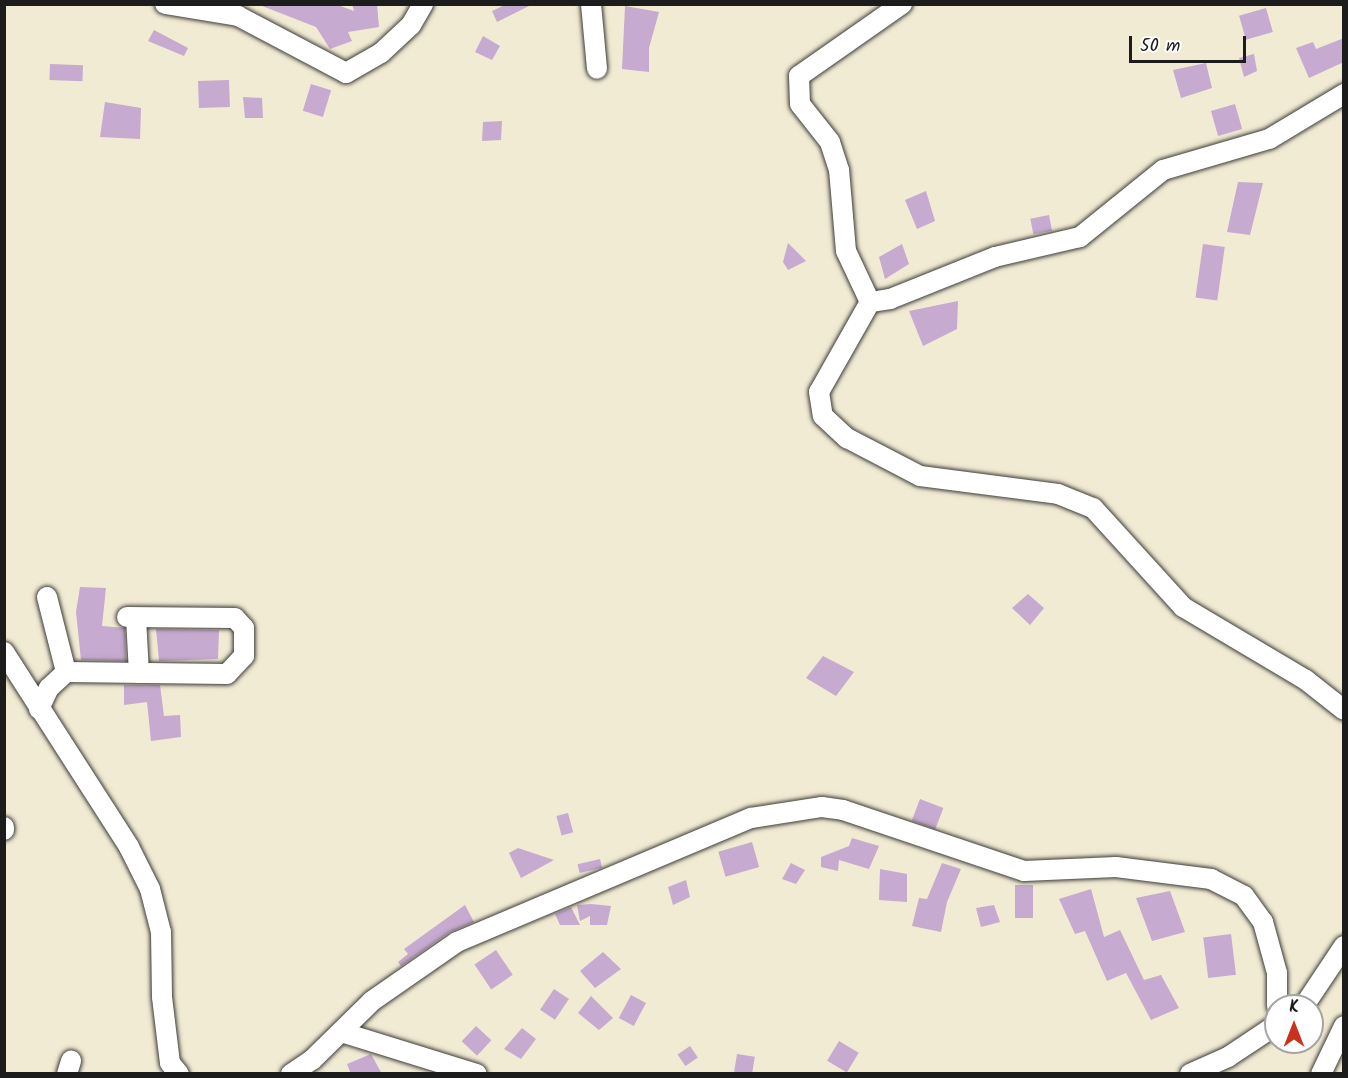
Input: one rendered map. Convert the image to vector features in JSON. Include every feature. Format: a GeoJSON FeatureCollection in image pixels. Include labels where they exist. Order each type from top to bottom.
{"type":"FeatureCollection","features":[{"type":"Feature","properties":{"kind":"street"},"geometry":{"type":"LineString","coordinates":[[165,4],[238,16],[346,73],[389,46],[411,26],[423,4]]}},
{"type":"Feature","properties":{"kind":"street"},"geometry":{"type":"LineString","coordinates":[[591,4],[597,69]]}},
{"type":"Feature","properties":{"kind":"street"},"geometry":{"type":"LineString","coordinates":[[870,302],[846,251],[839,170],[831,142],[800,104],[799,76],[902,4]]}},
{"type":"Feature","properties":{"kind":"street"},"geometry":{"type":"LineString","coordinates":[[870,302],[890,299],[995,257],[1080,237],[1163,170],[1269,138],[1344,94]]}},
{"type":"Feature","properties":{"kind":"street"},"geometry":{"type":"LineString","coordinates":[[870,302],[819,392],[823,416],[848,438],[920,476],[1058,494],[1093,508],[1183,607],[1306,680],[1344,710]]}},
{"type":"Feature","properties":{"kind":"street"},"geometry":{"type":"LineString","coordinates":[[47,597],[66,672]]}},
{"type":"Feature","properties":{"kind":"street"},"geometry":{"type":"LineString","coordinates":[[39,709],[49,688],[66,672],[139,673],[227,674],[244,656],[244,628],[235,618],[132,617],[139,673]]}},
{"type":"Feature","properties":{"kind":"street"},"geometry":{"type":"LineString","coordinates":[[4,652],[129,847],[150,889],[161,932],[162,997],[170,1063],[179,1074]]}},
{"type":"Feature","properties":{"kind":"street"},"geometry":{"type":"LineString","coordinates":[[291,1074],[312,1060],[372,1001],[457,942],[751,818],[822,807],[843,810],[1024,871],[1116,867],[1211,879],[1244,896],[1263,922],[1277,973],[1277,994]]}},
{"type":"Feature","properties":{"kind":"street"},"geometry":{"type":"LineString","coordinates":[[1312,994],[1344,946]]}},
{"type":"Feature","properties":{"kind":"street"},"geometry":{"type":"LineString","coordinates":[[1321,1074],[1344,1026]]}},
{"type":"Feature","properties":{"kind":"street"},"geometry":{"type":"LineString","coordinates":[[341,1032],[405,1055],[477,1074]]}},
{"type":"Feature","properties":{"kind":"street"},"geometry":{"type":"LineString","coordinates":[[1190,1074],[1227,1057],[1264,1033]]}},
{"type":"Feature","properties":{"kind":"building"},"geometry":{"type":"Polygon","coordinates":[[[257,4],[335,4],[354,11],[352,4],[377,4],[379,27],[348,32],[352,41],[330,49],[316,27],[257,4]]]}},
{"type":"Feature","properties":{"kind":"building"},"geometry":{"type":"Polygon","coordinates":[[[507,4],[533,4],[497,22],[492,11],[507,4]]]}},
{"type":"Feature","properties":{"kind":"building"},"geometry":{"type":"Polygon","coordinates":[[[625,6],[659,12],[649,48],[649,72],[622,69],[625,6]]]}},
{"type":"Feature","properties":{"kind":"building"},"geometry":{"type":"Polygon","coordinates":[[[1266,8],[1273,32],[1246,40],[1239,16],[1266,8]]]}},
{"type":"Feature","properties":{"kind":"building"},"geometry":{"type":"Polygon","coordinates":[[[154,30],[188,48],[184,56],[148,41],[154,30]]]}},
{"type":"Feature","properties":{"kind":"building"},"geometry":{"type":"Polygon","coordinates":[[[483,36],[500,46],[492,60],[475,52],[483,36]]]}},
{"type":"Feature","properties":{"kind":"building"},"geometry":{"type":"Polygon","coordinates":[[[1344,38],[1344,62],[1309,78],[1296,48],[1313,42],[1316,49],[1344,38]]]}},
{"type":"Feature","properties":{"kind":"building"},"geometry":{"type":"Polygon","coordinates":[[[1254,54],[1257,71],[1244,77],[1239,58],[1254,54]]]}},
{"type":"Feature","properties":{"kind":"building"},"geometry":{"type":"Polygon","coordinates":[[[1206,63],[1212,88],[1181,98],[1173,70],[1206,63]]]}},
{"type":"Feature","properties":{"kind":"building"},"geometry":{"type":"Polygon","coordinates":[[[50,64],[83,65],[82,81],[49,80],[50,64]]]}},
{"type":"Feature","properties":{"kind":"building"},"geometry":{"type":"Polygon","coordinates":[[[229,80],[230,107],[199,108],[198,81],[229,80]]]}},
{"type":"Feature","properties":{"kind":"building"},"geometry":{"type":"Polygon","coordinates":[[[311,84],[331,90],[323,117],[303,111],[311,84]]]}},
{"type":"Feature","properties":{"kind":"building"},"geometry":{"type":"Polygon","coordinates":[[[243,97],[262,98],[263,118],[245,118],[243,97]]]}},
{"type":"Feature","properties":{"kind":"building"},"geometry":{"type":"Polygon","coordinates":[[[105,102],[141,108],[140,139],[100,137],[105,102]]]}},
{"type":"Feature","properties":{"kind":"building"},"geometry":{"type":"Polygon","coordinates":[[[1235,104],[1242,129],[1218,136],[1211,111],[1235,104]]]}},
{"type":"Feature","properties":{"kind":"building"},"geometry":{"type":"Polygon","coordinates":[[[502,121],[501,140],[482,141],[483,122],[502,121]]]}},
{"type":"Feature","properties":{"kind":"building"},"geometry":{"type":"Polygon","coordinates":[[[1238,182],[1263,183],[1250,235],[1227,232],[1238,182]]]}},
{"type":"Feature","properties":{"kind":"building"},"geometry":{"type":"Polygon","coordinates":[[[926,191],[935,221],[917,229],[905,200],[926,191]]]}},
{"type":"Feature","properties":{"kind":"building"},"geometry":{"type":"Polygon","coordinates":[[[1049,215],[1052,231],[1033,234],[1030,219],[1049,215]]]}},
{"type":"Feature","properties":{"kind":"building"},"geometry":{"type":"Polygon","coordinates":[[[788,243],[806,261],[788,270],[783,262],[788,243]]]}},
{"type":"Feature","properties":{"kind":"building"},"geometry":{"type":"Polygon","coordinates":[[[902,244],[909,264],[885,279],[879,257],[902,244]]]}},
{"type":"Feature","properties":{"kind":"building"},"geometry":{"type":"Polygon","coordinates":[[[1203,244],[1225,247],[1217,301],[1195,297],[1203,244]]]}},
{"type":"Feature","properties":{"kind":"building"},"geometry":{"type":"Polygon","coordinates":[[[958,301],[957,329],[923,346],[909,311],[958,301]]]}},
{"type":"Feature","properties":{"kind":"building"},"geometry":{"type":"Polygon","coordinates":[[[80,587],[106,588],[102,626],[125,628],[126,661],[81,660],[76,612],[80,587]]]}},
{"type":"Feature","properties":{"kind":"building"},"geometry":{"type":"Polygon","coordinates":[[[1028,594],[1044,608],[1030,625],[1012,608],[1028,594]]]}},
{"type":"Feature","properties":{"kind":"building"},"geometry":{"type":"Polygon","coordinates":[[[156,629],[219,630],[218,659],[159,661],[156,629]]]}},
{"type":"Feature","properties":{"kind":"building"},"geometry":{"type":"Polygon","coordinates":[[[823,656],[854,672],[836,696],[806,678],[823,656]]]}},
{"type":"Feature","properties":{"kind":"building"},"geometry":{"type":"Polygon","coordinates":[[[124,685],[160,685],[164,716],[180,715],[181,737],[151,741],[147,702],[124,705],[124,685]]]}},
{"type":"Feature","properties":{"kind":"building"},"geometry":{"type":"Polygon","coordinates":[[[920,799],[943,808],[935,829],[912,820],[920,799]]]}},
{"type":"Feature","properties":{"kind":"building"},"geometry":{"type":"Polygon","coordinates":[[[568,813],[573,832],[562,835],[556,816],[568,813]]]}},
{"type":"Feature","properties":{"kind":"building"},"geometry":{"type":"Polygon","coordinates":[[[852,838],[879,846],[869,869],[839,860],[838,871],[821,867],[821,857],[849,846],[852,838]]]}},
{"type":"Feature","properties":{"kind":"building"},"geometry":{"type":"Polygon","coordinates":[[[752,842],[759,867],[726,877],[718,852],[752,842]]]}},
{"type":"Feature","properties":{"kind":"building"},"geometry":{"type":"Polygon","coordinates":[[[518,848],[554,860],[521,878],[509,853],[518,848]]]}},
{"type":"Feature","properties":{"kind":"building"},"geometry":{"type":"Polygon","coordinates":[[[600,859],[602,868],[580,873],[578,864],[600,859]]]}},
{"type":"Feature","properties":{"kind":"building"},"geometry":{"type":"Polygon","coordinates":[[[791,863],[805,870],[796,884],[782,879],[791,863]]]}},
{"type":"Feature","properties":{"kind":"building"},"geometry":{"type":"Polygon","coordinates":[[[942,863],[961,869],[947,902],[941,932],[912,926],[919,898],[927,899],[942,863]]]}},
{"type":"Feature","properties":{"kind":"building"},"geometry":{"type":"Polygon","coordinates":[[[880,869],[907,874],[907,902],[879,900],[880,869]]]}},
{"type":"Feature","properties":{"kind":"building"},"geometry":{"type":"Polygon","coordinates":[[[686,880],[690,897],[673,905],[668,887],[686,880]]]}},
{"type":"Feature","properties":{"kind":"building"},"geometry":{"type":"Polygon","coordinates":[[[1015,885],[1033,885],[1033,918],[1015,918],[1015,885]]]}},
{"type":"Feature","properties":{"kind":"building"},"geometry":{"type":"Polygon","coordinates":[[[1091,889],[1104,937],[1120,930],[1144,980],[1161,975],[1179,1008],[1151,1020],[1126,973],[1107,981],[1085,931],[1075,934],[1059,899],[1091,889]]]}},
{"type":"Feature","properties":{"kind":"building"},"geometry":{"type":"Polygon","coordinates":[[[1170,891],[1185,932],[1152,941],[1136,898],[1170,891]]]}},
{"type":"Feature","properties":{"kind":"building"},"geometry":{"type":"Polygon","coordinates":[[[465,905],[474,922],[450,932],[401,966],[398,962],[408,954],[404,949],[465,905]]]}},
{"type":"Feature","properties":{"kind":"building"},"geometry":{"type":"Polygon","coordinates":[[[577,905],[611,906],[607,925],[590,925],[590,916],[580,921],[577,905]]]}},
{"type":"Feature","properties":{"kind":"building"},"geometry":{"type":"Polygon","coordinates":[[[994,905],[1000,922],[981,927],[976,908],[994,905]]]}},
{"type":"Feature","properties":{"kind":"building"},"geometry":{"type":"Polygon","coordinates":[[[571,907],[580,925],[560,925],[555,914],[571,907]]]}},
{"type":"Feature","properties":{"kind":"building"},"geometry":{"type":"Polygon","coordinates":[[[1231,934],[1236,975],[1208,978],[1203,937],[1231,934]]]}},
{"type":"Feature","properties":{"kind":"building"},"geometry":{"type":"Polygon","coordinates":[[[496,950],[513,975],[491,989],[474,965],[496,950]]]}},
{"type":"Feature","properties":{"kind":"building"},"geometry":{"type":"Polygon","coordinates":[[[603,952],[621,969],[595,988],[580,971],[603,952]]]}},
{"type":"Feature","properties":{"kind":"building"},"geometry":{"type":"Polygon","coordinates":[[[554,989],[569,999],[555,1020],[540,1010],[554,989]]]}},
{"type":"Feature","properties":{"kind":"building"},"geometry":{"type":"Polygon","coordinates":[[[631,995],[646,1003],[634,1026],[619,1018],[631,995]]]}},
{"type":"Feature","properties":{"kind":"building"},"geometry":{"type":"Polygon","coordinates":[[[591,996],[613,1018],[599,1030],[578,1013],[591,996]]]}},
{"type":"Feature","properties":{"kind":"building"},"geometry":{"type":"Polygon","coordinates":[[[476,1026],[491,1040],[477,1056],[462,1041],[476,1026]]]}},
{"type":"Feature","properties":{"kind":"building"},"geometry":{"type":"Polygon","coordinates":[[[522,1028],[536,1039],[521,1059],[504,1049],[522,1028]]]}},
{"type":"Feature","properties":{"kind":"building"},"geometry":{"type":"Polygon","coordinates":[[[839,1041],[859,1053],[847,1073],[827,1061],[839,1041]]]}},
{"type":"Feature","properties":{"kind":"building"},"geometry":{"type":"Polygon","coordinates":[[[690,1046],[698,1058],[685,1066],[678,1054],[690,1046]]]}},
{"type":"Feature","properties":{"kind":"building"},"geometry":{"type":"Polygon","coordinates":[[[371,1054],[382,1074],[351,1074],[347,1064],[371,1054]]]}},
{"type":"Feature","properties":{"kind":"building"},"geometry":{"type":"Polygon","coordinates":[[[737,1054],[755,1057],[752,1074],[734,1072],[737,1054]]]}}]}
